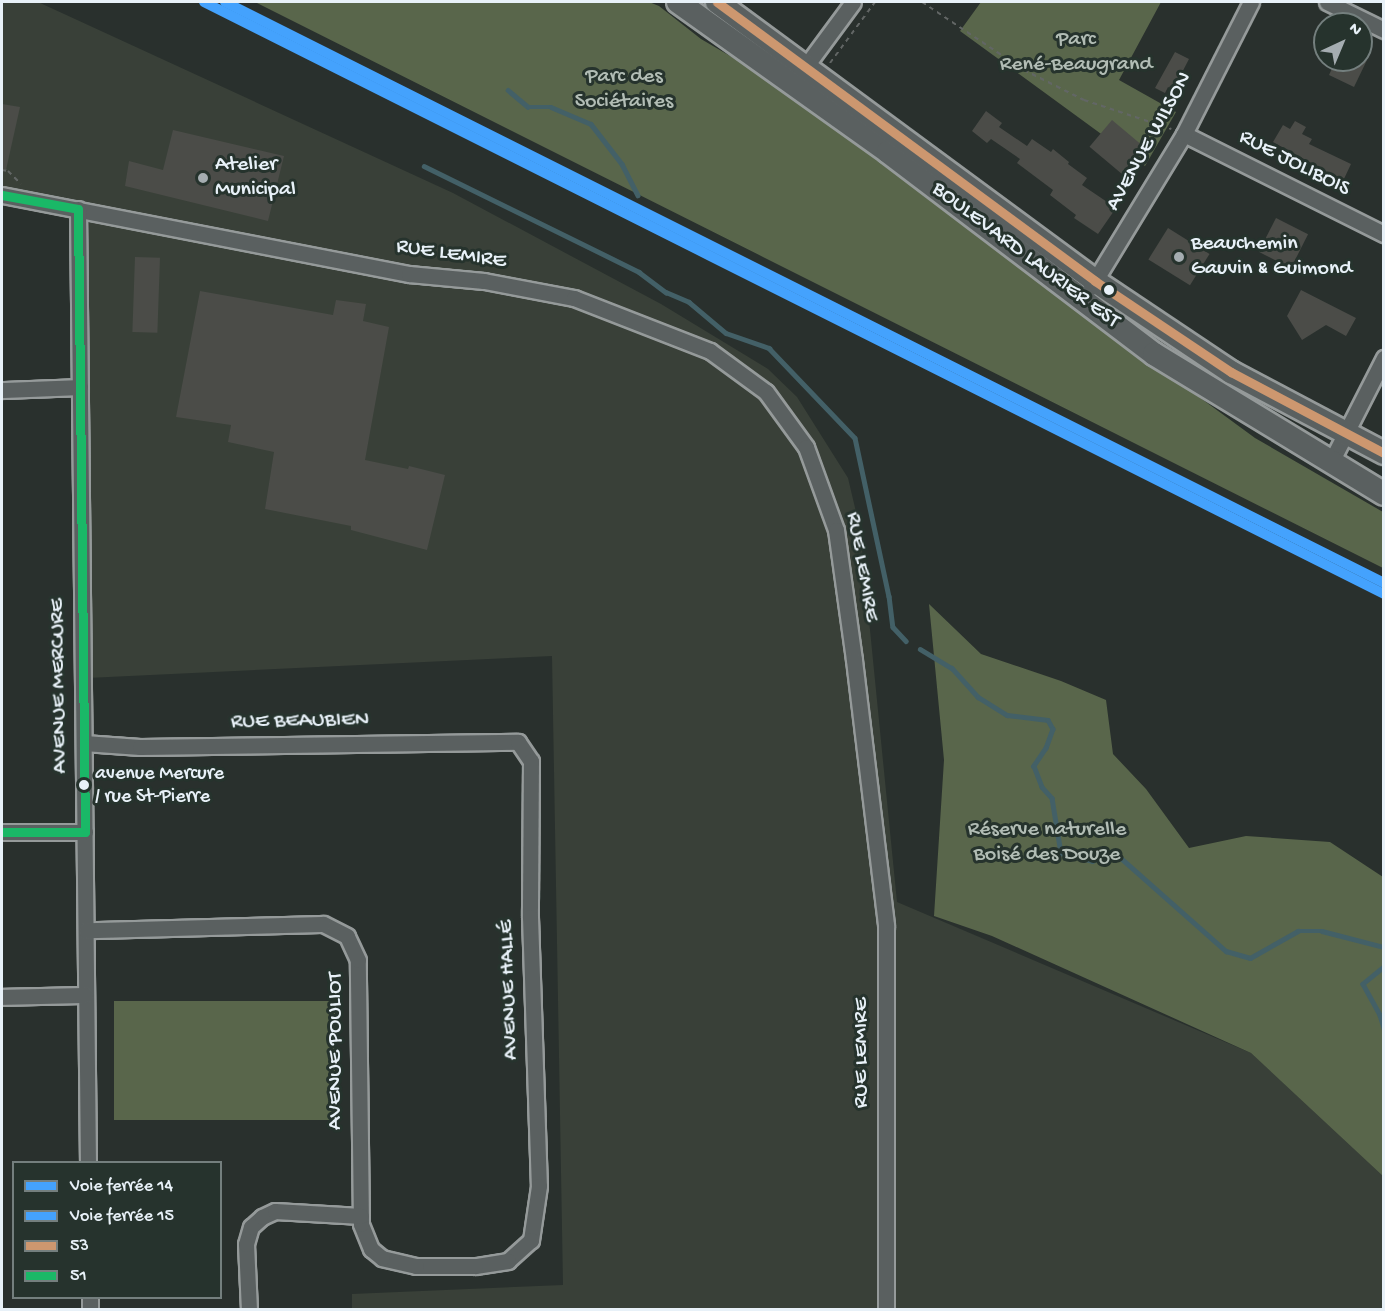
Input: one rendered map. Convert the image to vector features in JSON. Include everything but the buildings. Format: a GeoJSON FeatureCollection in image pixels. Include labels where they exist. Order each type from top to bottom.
{"type":"FeatureCollection","features":[{"type":"Feature","properties":{"kind":"main road","name":"BOULEVARD LAURIER EST"},"geometry":{"type":"LineString","coordinates":[[678,2],[808,73],[888,152],[1154,354],[1383,494]]}},
{"type":"Feature","properties":{"kind":"main road","name":"BOULEVARD LAURIER EST"},"geometry":{"type":"LineString","coordinates":[[717,2],[808,73],[1095,281],[1231,372],[1383,453]]}},
{"type":"Feature","properties":{"kind":"street"},"geometry":{"type":"LineString","coordinates":[[808,73],[852,2]]}},
{"type":"Feature","properties":{"kind":"street","name":"AVENUE WILSON"},"geometry":{"type":"LineString","coordinates":[[1082,299],[1184,134],[1251,2]]}},
{"type":"Feature","properties":{"kind":"street"},"geometry":{"type":"LineString","coordinates":[[1327,2],[1383,30]]}},
{"type":"Feature","properties":{"kind":"street","name":"RUE JOLIBOIS"},"geometry":{"type":"LineString","coordinates":[[1184,134],[1383,234]]}},
{"type":"Feature","properties":{"kind":"street","name":"RUE LEMIRE"},"geometry":{"type":"LineString","coordinates":[[2,195],[409,274],[484,281],[574,298],[710,351],[766,392],[806,447],[836,530],[852,648],[886,925],[886,1310]]}},
{"type":"Feature","properties":{"kind":"street","name":"AVENUE MERCURE"},"geometry":{"type":"LineString","coordinates":[[78,209],[88,1161]]}},
{"type":"Feature","properties":{"kind":"street"},"geometry":{"type":"LineString","coordinates":[[1332,462],[1383,358]]}},
{"type":"Feature","properties":{"kind":"street"},"geometry":{"type":"LineString","coordinates":[[2,390],[80,387]]}},
{"type":"Feature","properties":{"kind":"street","name":"RUE BEAUBIEN"},"geometry":{"type":"LineString","coordinates":[[84,742],[140,747],[518,742]]}},
{"type":"Feature","properties":{"kind":"street","name":"AVENUE HALLÉ"},"geometry":{"type":"LineString","coordinates":[[371,1249],[382,1258],[416,1266],[475,1266],[508,1261],[531,1240],[539,1186],[530,917],[531,761],[518,742]]}},
{"type":"Feature","properties":{"kind":"street"},"geometry":{"type":"LineString","coordinates":[[2,832],[84,832]]}},
{"type":"Feature","properties":{"kind":"street","name":"AVENUE POULIOT"},"geometry":{"type":"LineString","coordinates":[[86,930],[323,924],[347,936],[358,960],[360,1224],[371,1249]]}},
{"type":"Feature","properties":{"kind":"street"},"geometry":{"type":"LineString","coordinates":[[2,997],[86,994]]}},
{"type":"Feature","properties":{"kind":"street"},"geometry":{"type":"LineString","coordinates":[[249,1310],[246,1244],[251,1227],[262,1217],[275,1211],[361,1216]]}},
{"type":"Feature","properties":{"kind":"path"},"geometry":{"type":"LineString","coordinates":[[808,73],[875,2]]}},
{"type":"Feature","properties":{"kind":"path"},"geometry":{"type":"LineString","coordinates":[[922,2],[1034,75],[1084,100],[1184,134]]}},
{"type":"Feature","properties":{"kind":"shaded area"},"geometry":{"type":"Polygon","coordinates":[[[2,2],[38,2],[453,193],[661,304],[768,369],[797,397],[848,478],[860,529],[897,902],[1251,1053],[1383,1173],[1383,1309],[352,1309],[352,1294],[563,1285],[552,656],[87,678],[82,215],[2,199],[2,2]]]}},
{"type":"Feature","properties":{"kind":"green space","name":"Parc des Sociétaires"},"geometry":{"type":"Polygon","coordinates":[[[255,2],[649,2],[659,6],[701,39],[797,95],[944,203],[974,232],[1255,438],[1383,512],[1383,568],[255,2]]]}},
{"type":"Feature","properties":{"kind":"green space","name":"Parc René-Beaugrand"},"geometry":{"type":"Polygon","coordinates":[[[981,2],[1161,2],[1119,80],[1176,112],[1145,166],[960,31],[981,2]]]}},
{"type":"Feature","properties":{"kind":"green space","name":"Réserve naturelle Boisé des Douze"},"geometry":{"type":"Polygon","coordinates":[[[929,604],[981,654],[1061,681],[1106,700],[1113,754],[1146,789],[1189,848],[1246,836],[1330,842],[1383,877],[1383,1176],[1251,1053],[992,936],[934,916],[944,760],[929,604]]]}},
{"type":"Feature","properties":{"kind":"green space"},"geometry":{"type":"Polygon","coordinates":[[[114,1001],[335,1001],[335,1120],[114,1120],[114,1001]]]}},
{"type":"Feature","properties":{"kind":"waterway"},"geometry":{"type":"LineString","coordinates":[[508,90],[528,107],[551,107],[591,124],[622,164],[638,195]]}},
{"type":"Feature","properties":{"kind":"waterway"},"geometry":{"type":"LineString","coordinates":[[424,166],[639,272],[666,292],[689,302],[726,333],[769,348],[855,438],[889,596],[893,627],[906,641]]}},
{"type":"Feature","properties":{"kind":"waterway"},"geometry":{"type":"LineString","coordinates":[[920,649],[952,668],[978,697],[1007,715],[1048,720],[1053,729],[1046,748],[1034,766],[1042,787],[1052,798],[1061,853],[1092,861],[1113,851],[1226,951],[1250,958],[1298,931],[1322,931],[1384,947]]}},
{"type":"Feature","properties":{"kind":"waterway"},"geometry":{"type":"LineString","coordinates":[[1384,967],[1363,984],[1380,1015],[1384,1028]]}},
{"type":"Feature","properties":{"kind":"rail line","name":"14"},"geometry":{"type":"LineString","coordinates":[[204,2],[1384,594]]}},
{"type":"Feature","properties":{"kind":"rail line","name":"15"},"geometry":{"type":"LineString","coordinates":[[225,2],[1384,583]]}},
{"type":"Feature","properties":{"kind":"transit line","name":"53"},"geometry":{"type":"LineString","coordinates":[[717,2],[1095,281],[1231,372],[1384,453]]}},
{"type":"Feature","properties":{"kind":"transit line","name":"51"},"geometry":{"type":"LineString","coordinates":[[2,195],[78,209],[85,832],[2,832]]}},
{"type":"Feature","properties":{"kind":"place","name":"Atelier Municipal"},"geometry":{"type":"Point","coordinates":[203,178]}},
{"type":"Feature","properties":{"kind":"place","name":"Beauchemin Gauvin & Guimond"},"geometry":{"type":"Point","coordinates":[1179,257]}},
{"type":"Feature","properties":{"kind":"place","name":"avenue Mercure / rue St-Pierre"},"geometry":{"type":"Point","coordinates":[84,785]}}]}
